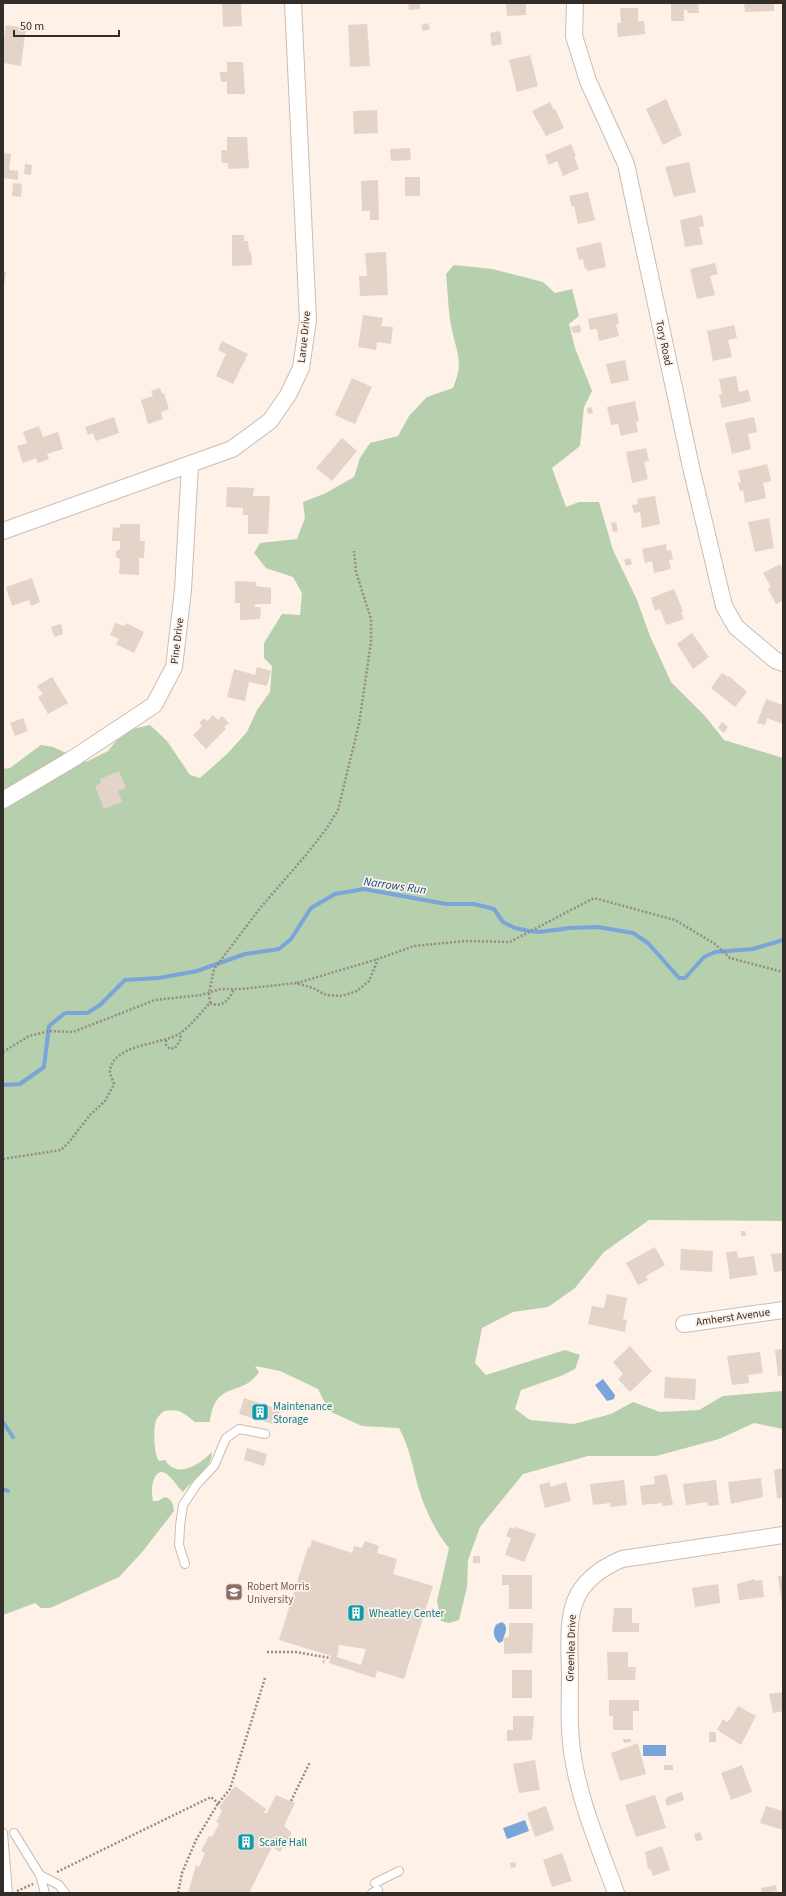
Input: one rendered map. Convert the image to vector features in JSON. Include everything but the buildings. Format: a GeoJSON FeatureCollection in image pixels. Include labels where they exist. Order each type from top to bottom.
{"type":"FeatureCollection","features":[{"type":"Feature","properties":{"kind":"street","name":"Larue Drive"},"geometry":{"type":"LineString","coordinates":[[3,532],[232,449],[270,421],[288,395],[301,368],[308,320],[293,3]]}},
{"type":"Feature","properties":{"kind":"street","name":"Tory Road"},"geometry":{"type":"LineString","coordinates":[[575,3],[574,36],[588,81],[626,164],[691,467],[724,606],[736,627],[775,660],[783,663]]}},
{"type":"Feature","properties":{"kind":"street","name":"Pine Drive"},"geometry":{"type":"LineString","coordinates":[[3,800],[74,758],[154,705],[174,667],[183,590],[190,465]]}},
{"type":"Feature","properties":{"kind":"street","name":"Amherst Avenue"},"geometry":{"type":"LineString","coordinates":[[684,1324],[783,1310]]}},
{"type":"Feature","properties":{"kind":"street","name":"Greenlea Drive"},"geometry":{"type":"LineString","coordinates":[[616,1893],[582,1794],[572,1756],[570,1729],[569,1628],[575,1601],[590,1578],[609,1564],[622,1559],[783,1535]]}},
{"type":"Feature","properties":{"kind":"lane"},"geometry":{"type":"LineString","coordinates":[[185,1564],[179,1545],[183,1505],[197,1484],[214,1466],[226,1438],[239,1429],[265,1434]]}},
{"type":"Feature","properties":{"kind":"lane"},"geometry":{"type":"LineString","coordinates":[[3,1833],[8,1893]]}},
{"type":"Feature","properties":{"kind":"lane"},"geometry":{"type":"LineString","coordinates":[[14,1833],[42,1877],[45,1893]]}},
{"type":"Feature","properties":{"kind":"lane"},"geometry":{"type":"LineString","coordinates":[[375,1889],[399,1871]]}},
{"type":"Feature","properties":{"kind":"lane"},"geometry":{"type":"LineString","coordinates":[[42,1877],[59,1885],[65,1893]]}},
{"type":"Feature","properties":{"kind":"path"},"geometry":{"type":"LineString","coordinates":[[210,1003],[208,993],[214,969],[260,907],[306,855],[327,828],[338,810],[359,724],[371,642],[371,619],[356,572],[354,551]]}},
{"type":"Feature","properties":{"kind":"path"},"geometry":{"type":"LineString","coordinates":[[3,1052],[29,1036],[49,1031],[73,1032],[155,1000],[208,993],[221,989],[296,983],[378,959],[414,946],[465,940],[510,942],[594,898],[675,920],[715,944],[730,958],[783,972]]}},
{"type":"Feature","properties":{"kind":"path"},"geometry":{"type":"LineString","coordinates":[[296,983],[314,988],[326,995],[342,996],[357,991],[369,981],[378,959]]}},
{"type":"Feature","properties":{"kind":"path"},"geometry":{"type":"LineString","coordinates":[[210,1003],[216,1005],[225,1003],[234,989]]}},
{"type":"Feature","properties":{"kind":"path"},"geometry":{"type":"LineString","coordinates":[[3,1159],[61,1150],[90,1115],[105,1101],[114,1084],[110,1072],[114,1059],[128,1050],[166,1040],[180,1033],[210,1003]]}},
{"type":"Feature","properties":{"kind":"path"},"geometry":{"type":"LineString","coordinates":[[166,1040],[166,1045],[170,1049],[175,1048],[181,1039],[180,1033]]}},
{"type":"Feature","properties":{"kind":"path"},"geometry":{"type":"LineString","coordinates":[[267,1652],[296,1652],[330,1658]]}},
{"type":"Feature","properties":{"kind":"path"},"geometry":{"type":"LineString","coordinates":[[178,1893],[182,1873],[190,1854],[219,1804],[230,1789],[265,1678]]}},
{"type":"Feature","properties":{"kind":"path"},"geometry":{"type":"LineString","coordinates":[[291,1801],[310,1762]]}},
{"type":"Feature","properties":{"kind":"path"},"geometry":{"type":"LineString","coordinates":[[13,1893],[42,1877],[211,1797],[219,1804]]}},
{"type":"Feature","properties":{"kind":"green space"},"geometry":{"type":"Polygon","coordinates":[[[454,265],[492,269],[543,282],[555,293],[572,289],[579,316],[569,324],[575,348],[592,391],[584,407],[580,446],[552,468],[566,507],[579,502],[599,502],[613,550],[637,600],[650,636],[671,682],[705,716],[724,740],[783,758],[783,1221],[649,1220],[604,1252],[575,1288],[548,1307],[513,1312],[482,1328],[475,1363],[486,1375],[565,1350],[580,1355],[575,1369],[561,1376],[521,1390],[515,1409],[530,1420],[574,1424],[611,1414],[633,1402],[660,1412],[699,1410],[723,1396],[783,1391],[783,1429],[754,1423],[719,1439],[656,1456],[588,1456],[523,1474],[480,1527],[468,1560],[467,1587],[459,1620],[449,1623],[441,1621],[437,1601],[449,1548],[436,1530],[426,1509],[418,1487],[412,1461],[399,1428],[362,1426],[329,1411],[318,1389],[280,1371],[255,1366],[259,1372],[252,1380],[245,1385],[223,1394],[217,1400],[210,1422],[195,1422],[184,1414],[174,1410],[164,1411],[157,1418],[154,1430],[154,1442],[159,1461],[165,1460],[170,1466],[176,1469],[182,1469],[195,1465],[212,1452],[211,1458],[209,1464],[201,1474],[183,1492],[166,1473],[161,1472],[154,1479],[152,1485],[153,1501],[158,1501],[165,1497],[168,1498],[172,1502],[174,1511],[143,1551],[119,1577],[50,1608],[41,1608],[35,1603],[3,1615],[3,769],[10,768],[41,745],[53,747],[86,762],[108,751],[124,731],[150,725],[167,741],[190,775],[200,778],[227,754],[247,732],[257,710],[270,692],[272,666],[264,658],[264,643],[282,614],[300,615],[302,593],[293,577],[266,568],[254,553],[260,543],[297,539],[305,518],[303,502],[324,494],[354,477],[360,458],[370,443],[398,436],[409,416],[427,397],[453,388],[459,365],[449,309],[446,274],[454,265]]]}},
{"type":"Feature","properties":{"kind":"water"},"geometry":{"type":"Polygon","coordinates":[[[603,1379],[615,1395],[614,1399],[607,1401],[595,1385],[603,1379]]]}},
{"type":"Feature","properties":{"kind":"water"},"geometry":{"type":"Polygon","coordinates":[[[502,1622],[506,1626],[506,1631],[503,1641],[499,1643],[495,1639],[494,1631],[495,1626],[502,1622]]]}},
{"type":"Feature","properties":{"kind":"water"},"geometry":{"type":"Polygon","coordinates":[[[643,1745],[666,1745],[666,1756],[643,1756],[643,1745]]]}},
{"type":"Feature","properties":{"kind":"water"},"geometry":{"type":"Polygon","coordinates":[[[525,1820],[529,1831],[507,1839],[503,1828],[525,1820]]]}},
{"type":"Feature","properties":{"kind":"waterway","name":"Narrows Run"},"geometry":{"type":"LineString","coordinates":[[3,1085],[20,1084],[44,1067],[49,1026],[65,1013],[87,1013],[100,1005],[125,980],[159,978],[197,971],[245,954],[279,949],[291,939],[311,908],[335,894],[364,889],[446,904],[474,904],[494,909],[503,922],[515,928],[529,931],[539,932],[570,928],[598,927],[633,933],[648,943],[679,978],[685,978],[704,957],[715,952],[753,949],[783,940]]}},
{"type":"Feature","properties":{"kind":"waterway"},"geometry":{"type":"LineString","coordinates":[[3,1422],[13,1437]]}},
{"type":"Feature","properties":{"kind":"waterway"},"geometry":{"type":"LineString","coordinates":[[3,1489],[8,1491]]}},
{"type":"Feature","properties":{"kind":"place","name":"Maintenance Storage"},"geometry":{"type":"Point","coordinates":[260,1412]}},
{"type":"Feature","properties":{"kind":"place","name":"Robert Morris University"},"geometry":{"type":"Point","coordinates":[234,1592]}},
{"type":"Feature","properties":{"kind":"place","name":"Wheatley Center"},"geometry":{"type":"Point","coordinates":[356,1613]}},
{"type":"Feature","properties":{"kind":"place","name":"Scaife Hall"},"geometry":{"type":"Point","coordinates":[246,1842]}}]}
